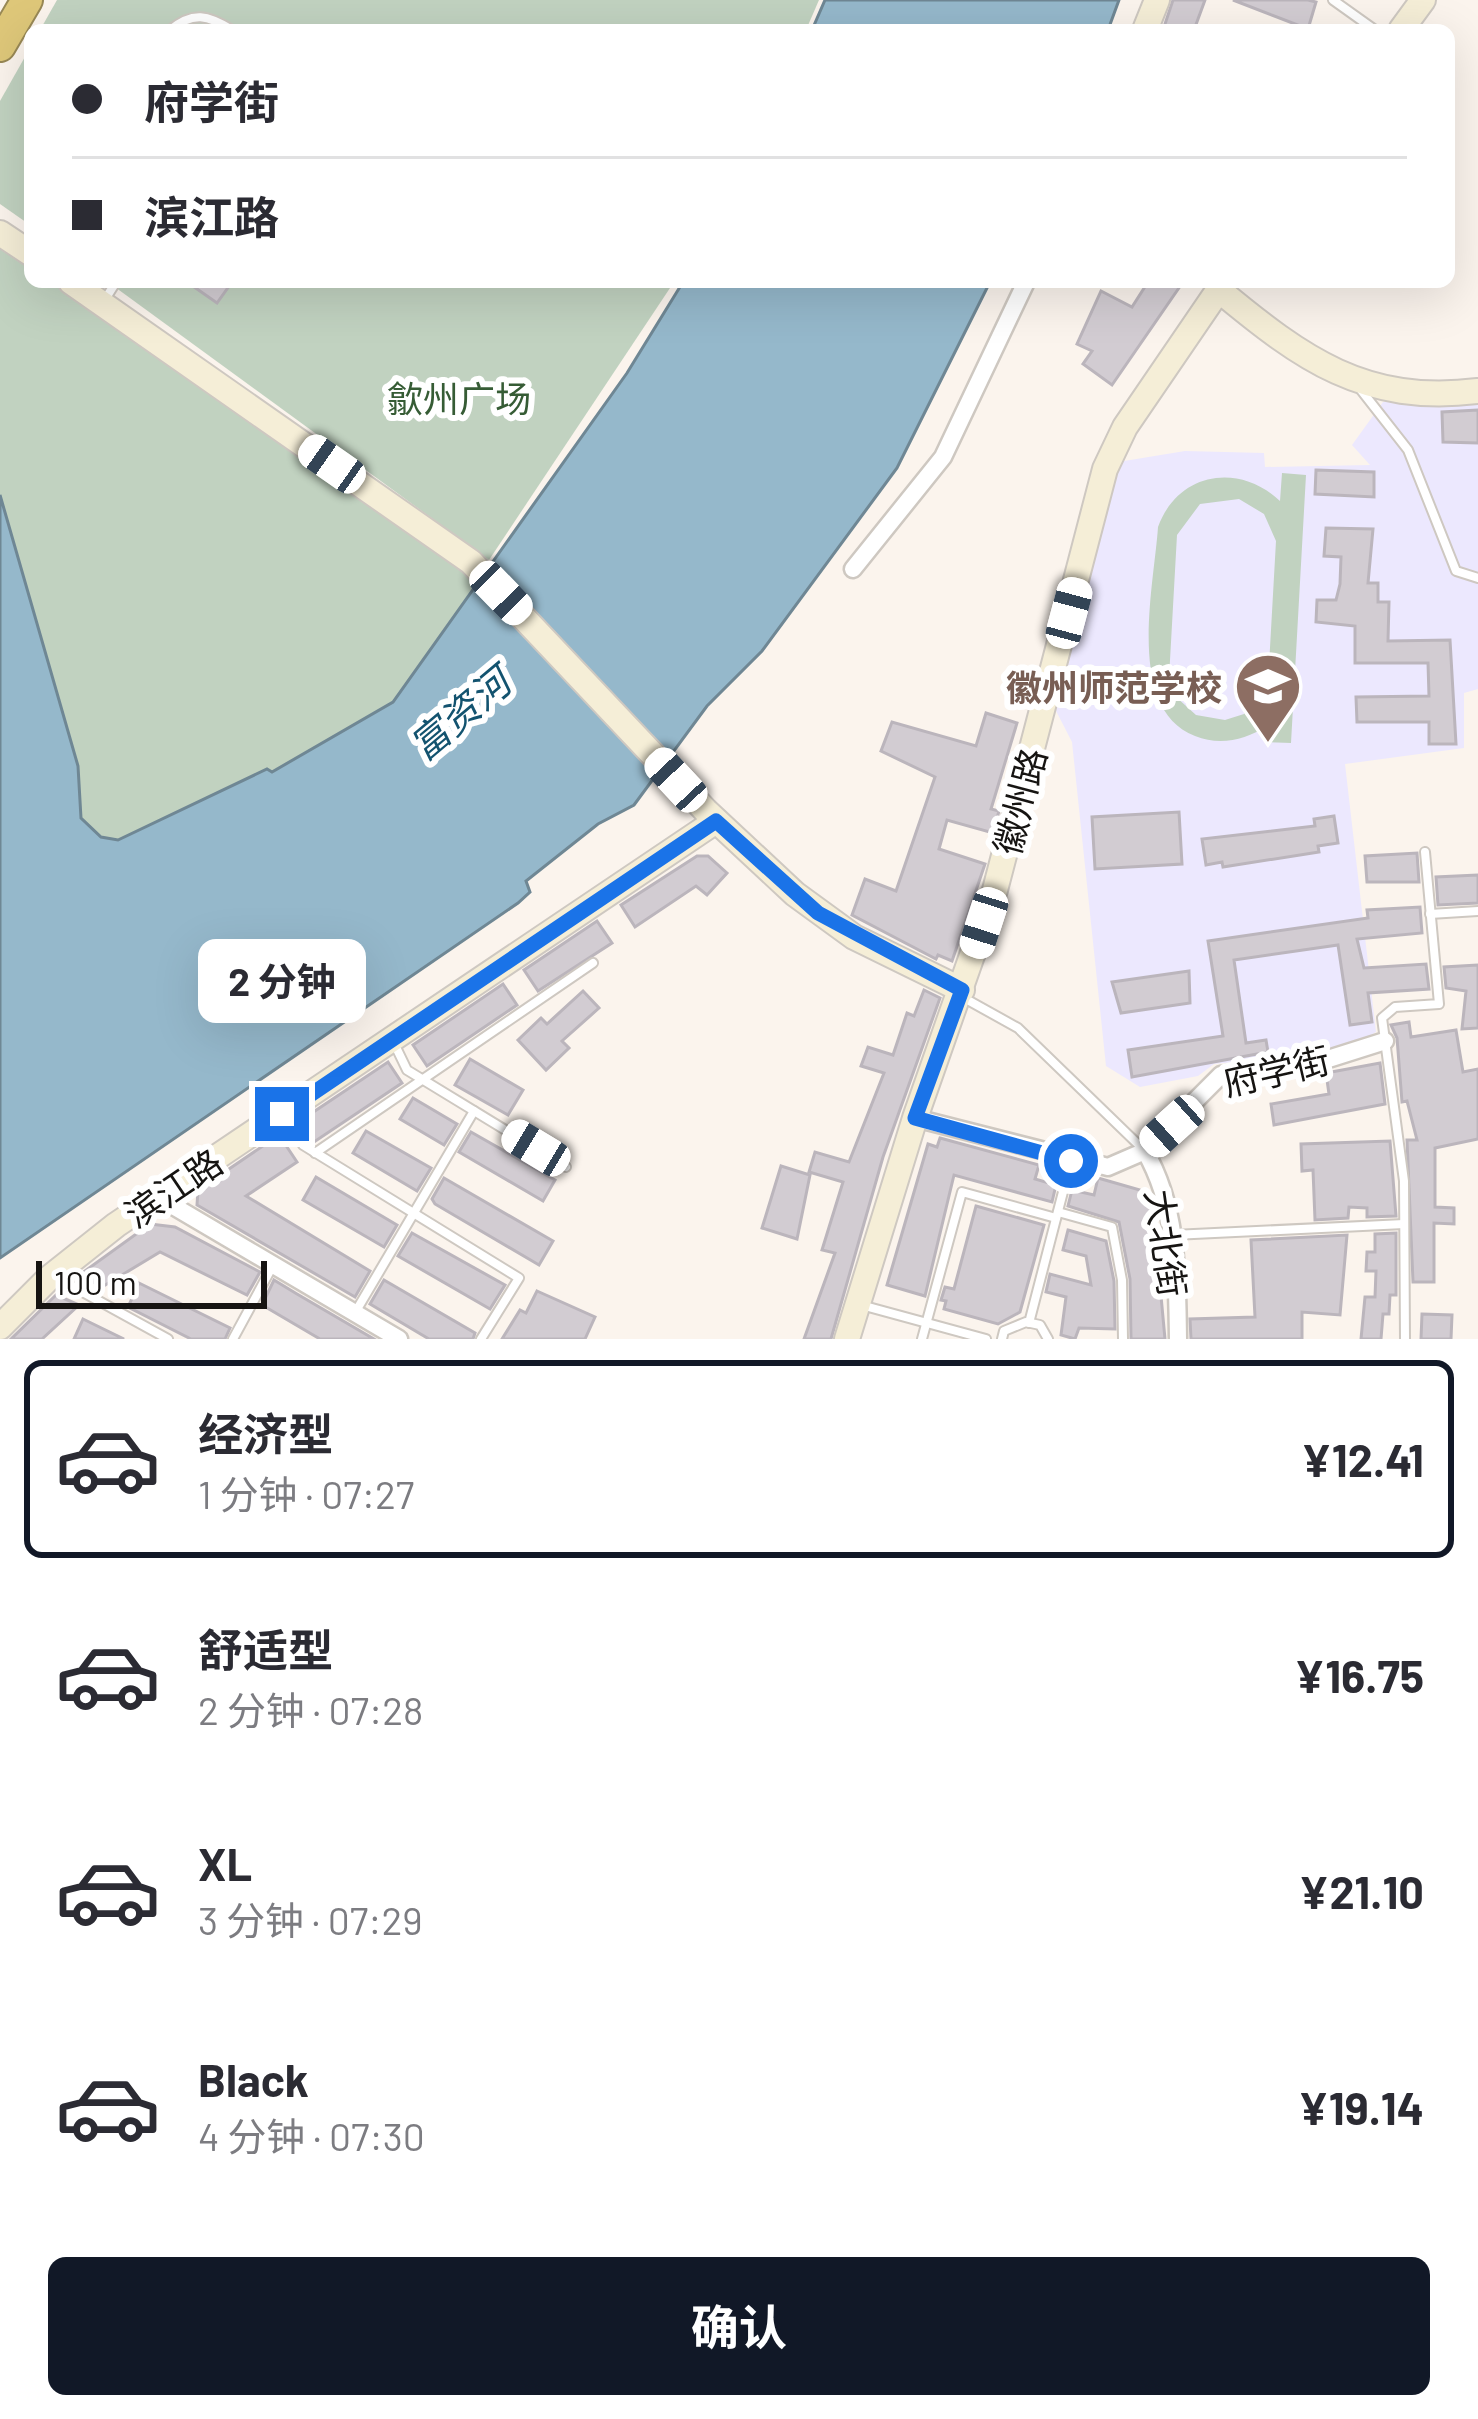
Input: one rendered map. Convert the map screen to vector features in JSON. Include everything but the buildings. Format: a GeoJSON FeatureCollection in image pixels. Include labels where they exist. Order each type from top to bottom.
{"type":"FeatureCollection","features":[{"type":"Feature","properties":{"kind":"highway"},"geometry":{"type":"LineString","coordinates":[[0,46],[27,0]]}},
{"type":"Feature","properties":{"kind":"street"},"geometry":{"type":"LineString","coordinates":[[853,569],[943,457],[1023,288]]}},
{"type":"Feature","properties":{"kind":"street","name":"徽州路"},"geometry":{"type":"LineString","coordinates":[[848,1339],[915,1118],[995,890],[1105,469],[1125,427],[1221,288]]}},
{"type":"Feature","properties":{"kind":"street"},"geometry":{"type":"LineString","coordinates":[[1224,288],[1272,332],[1352,380],[1403,392],[1478,391]]}},
{"type":"Feature","properties":{"kind":"street"},"geometry":{"type":"LineString","coordinates":[[109,293],[471,562],[711,816],[818,913],[961,993]]}},
{"type":"Feature","properties":{"kind":"street","name":"滨江路"},"geometry":{"type":"LineString","coordinates":[[0,1327],[52,1276],[158,1197],[711,816]]}},
{"type":"Feature","properties":{"kind":"street","name":"府学街"},"geometry":{"type":"LineString","coordinates":[[1145,1151],[1221,1076],[1325,1060],[1385,1041]]}},
{"type":"Feature","properties":{"kind":"street"},"geometry":{"type":"LineString","coordinates":[[915,1118],[1108,1167],[1145,1151]]}},
{"type":"Feature","properties":{"kind":"street","name":"大北街"},"geometry":{"type":"LineString","coordinates":[[1145,1151],[1165,1192],[1178,1339]]}},
{"type":"Feature","properties":{"kind":"street"},"geometry":{"type":"LineString","coordinates":[[158,1197],[399,1339]]}},
{"type":"Feature","properties":{"kind":"lane"},"geometry":{"type":"LineString","coordinates":[[1334,0],[1367,24]]}},
{"type":"Feature","properties":{"kind":"lane"},"geometry":{"type":"LineString","coordinates":[[180,24],[208,15],[222,24]]}},
{"type":"Feature","properties":{"kind":"lane"},"geometry":{"type":"LineString","coordinates":[[1352,380],[1408,449],[1456,571],[1478,578]]}},
{"type":"Feature","properties":{"kind":"lane"},"geometry":{"type":"LineString","coordinates":[[1406,1339],[1405,1224],[1385,1041],[1386,1010],[1439,1004],[1425,852]]}},
{"type":"Feature","properties":{"kind":"lane"},"geometry":{"type":"LineString","coordinates":[[1430,914],[1478,911]]}},
{"type":"Feature","properties":{"kind":"lane"},"geometry":{"type":"LineString","coordinates":[[315,1153],[593,963]]}},
{"type":"Feature","properties":{"kind":"lane"},"geometry":{"type":"LineString","coordinates":[[961,993],[1018,1028],[1145,1151]]}},
{"type":"Feature","properties":{"kind":"lane"},"geometry":{"type":"LineString","coordinates":[[392,1040],[406,1070],[566,1167]]}},
{"type":"Feature","properties":{"kind":"lane"},"geometry":{"type":"LineString","coordinates":[[355,1313],[474,1111]]}},
{"type":"Feature","properties":{"kind":"lane"},"geometry":{"type":"LineString","coordinates":[[282,1114],[303,1145],[519,1278],[481,1339]]}},
{"type":"Feature","properties":{"kind":"lane"},"geometry":{"type":"LineString","coordinates":[[1029,1323],[1071,1161]]}},
{"type":"Feature","properties":{"kind":"lane"},"geometry":{"type":"LineString","coordinates":[[922,1339],[962,1192],[1112,1227],[1122,1280],[1123,1339]]}},
{"type":"Feature","properties":{"kind":"lane"},"geometry":{"type":"LineString","coordinates":[[1172,1235],[1405,1224]]}},
{"type":"Feature","properties":{"kind":"lane"},"geometry":{"type":"LineString","coordinates":[[232,1339],[273,1265]]}},
{"type":"Feature","properties":{"kind":"lane"},"geometry":{"type":"LineString","coordinates":[[52,1276],[169,1339]]}},
{"type":"Feature","properties":{"kind":"lane"},"geometry":{"type":"LineString","coordinates":[[860,1304],[986,1339]]}},
{"type":"Feature","properties":{"kind":"lane"},"geometry":{"type":"LineString","coordinates":[[1002,1339],[1004,1331],[1029,1323],[1040,1325],[1048,1339]]}},
{"type":"Feature","properties":{"kind":"shaded area","name":"徽州师范学校"},"geometry":{"type":"Polygon","coordinates":[[[1478,398],[1478,689],[1464,693],[1464,748],[1345,764],[1376,1032],[1342,1051],[1214,1064],[1198,1076],[1140,1087],[1106,1066],[1072,742],[1053,705],[1112,463],[1185,451],[1264,453],[1265,467],[1370,465],[1352,445],[1383,402],[1478,398]]]}},
{"type":"Feature","properties":{"kind":"green space"},"geometry":{"type":"Polygon","coordinates":[[[57,0],[819,0],[809,24],[43,24],[57,0]]]}},
{"type":"Feature","properties":{"kind":"green space"},"geometry":{"type":"Polygon","coordinates":[[[24,59],[24,221],[0,204],[0,101],[24,59]]]}},
{"type":"Feature","properties":{"kind":"green space"},"geometry":{"type":"Polygon","coordinates":[[[0,248],[24,263],[24,288],[63,288],[109,317],[467,568],[478,582],[393,702],[272,773],[118,840],[101,837],[81,818],[78,766],[0,495],[0,248]]]}},
{"type":"Feature","properties":{"kind":"green space","name":"歙州广场"},"geometry":{"type":"Polygon","coordinates":[[[116,288],[670,288],[489,560],[116,288]]]}},
{"type":"Feature","properties":{"kind":"green space"},"geometry":{"type":"Polygon","coordinates":[[[1282,473],[1306,475],[1291,743],[1267,742],[1267,726],[1232,740],[1195,736],[1173,722],[1151,674],[1149,612],[1158,527],[1180,494],[1211,479],[1246,481],[1280,501],[1282,473]],[[1239,499],[1200,504],[1177,535],[1169,678],[1175,696],[1196,715],[1225,720],[1244,714],[1268,683],[1276,541],[1264,514],[1239,499]]]}},
{"type":"Feature","properties":{"kind":"water"},"geometry":{"type":"Polygon","coordinates":[[[825,0],[1119,0],[1110,24],[815,24],[825,0]]]}},
{"type":"Feature","properties":{"kind":"water","name":"富资河"},"geometry":{"type":"Polygon","coordinates":[[[679,288],[987,288],[897,468],[762,651],[707,706],[634,805],[598,824],[526,881],[530,892],[518,903],[0,1258],[0,495],[78,766],[81,818],[101,837],[118,840],[267,769],[272,772],[393,702],[627,373],[679,288]]]}},
{"type":"Feature","properties":{"kind":"place","name":"徽州师范学校"},"geometry":{"type":"Point","coordinates":[1268,745]}},
{"type":"Feature","properties":{"kind":"route"},"geometry":{"type":"LineString","coordinates":[[282,1114],[716,821],[818,913],[854,937],[962,990],[915,1118],[1071,1161]]}}]}
